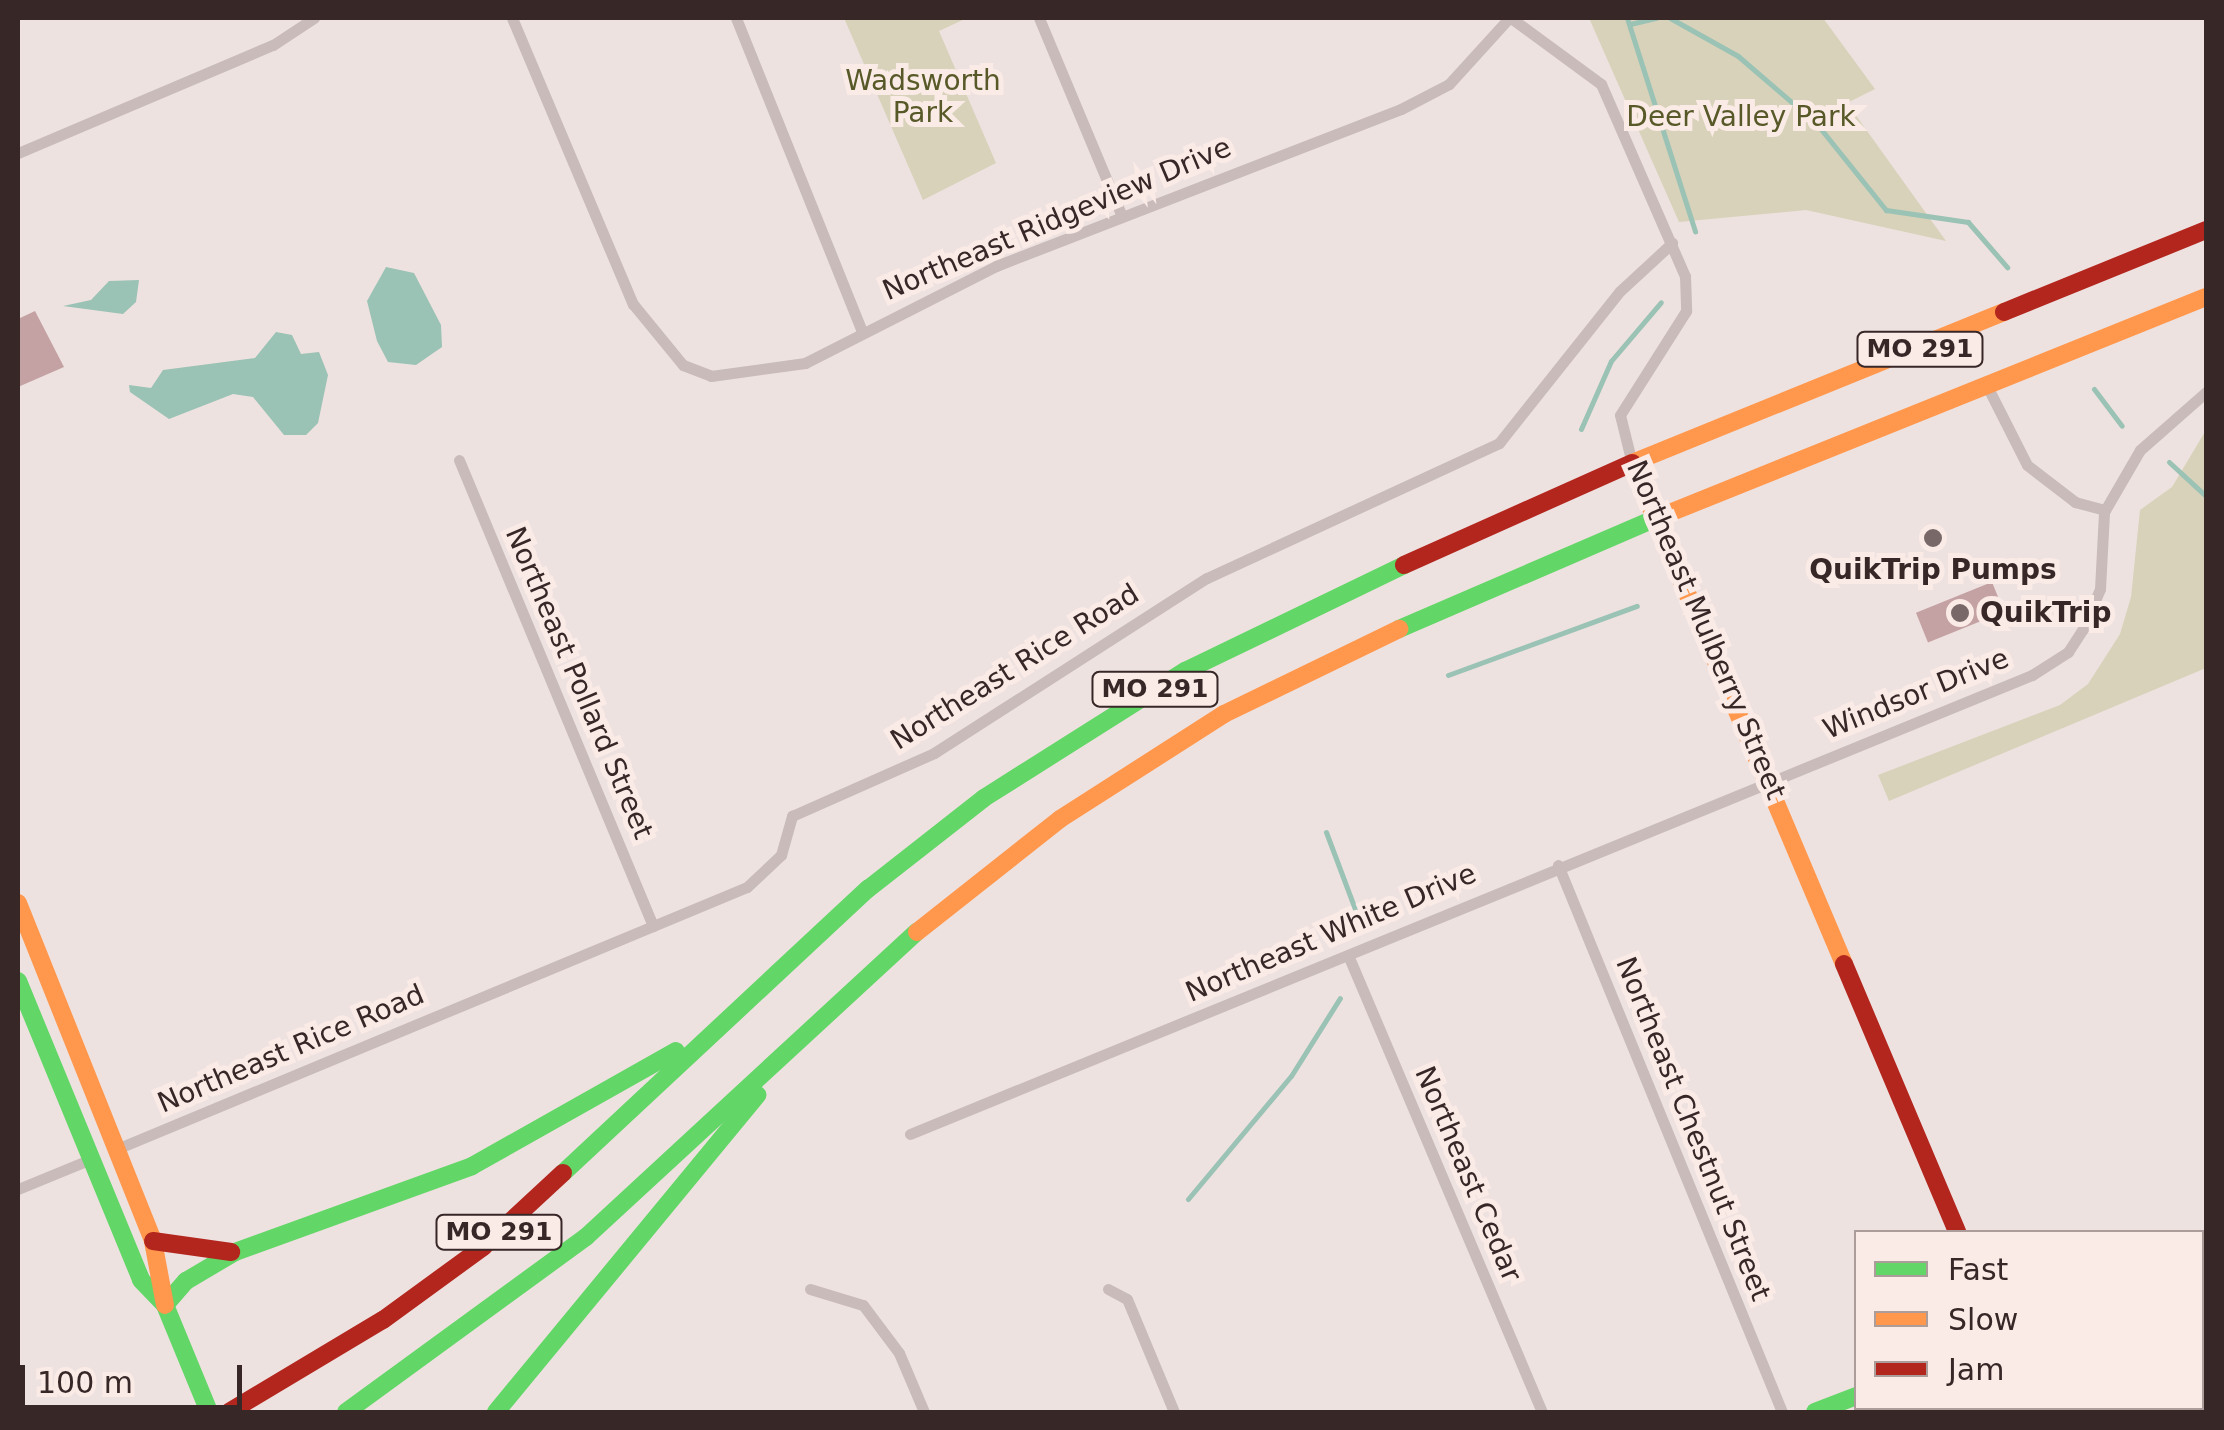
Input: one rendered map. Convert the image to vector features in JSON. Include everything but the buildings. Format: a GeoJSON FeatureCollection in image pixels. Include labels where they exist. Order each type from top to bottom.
{"type":"FeatureCollection","features":[{"type":"Feature","properties":{"kind":"main road","name":"MO 291"},"geometry":{"type":"LineString","coordinates":[[229,1412],[383,1320],[483,1247],[868,889],[1100,722],[1300,610],[1632,464],[2206,230]]}},
{"type":"Feature","properties":{"kind":"main road","name":"MO 291"},"geometry":{"type":"LineString","coordinates":[[346,1412],[586,1237],[962,890],[1224,714],[1657,518],[1988,388],[2206,297]]}},
{"type":"Feature","properties":{"kind":"main road","name":"Northeast Mulberry Street"},"geometry":{"type":"LineString","coordinates":[[1632,464],[1770,779],[1956,1230]]}},
{"type":"Feature","properties":{"kind":"main road"},"geometry":{"type":"LineString","coordinates":[[18,903],[153,1241],[165,1305],[209,1412]]}},
{"type":"Feature","properties":{"kind":"main road"},"geometry":{"type":"LineString","coordinates":[[18,981],[141,1280],[165,1305]]}},
{"type":"Feature","properties":{"kind":"main road"},"geometry":{"type":"LineString","coordinates":[[496,1412],[834,1005]]}},
{"type":"Feature","properties":{"kind":"main road"},"geometry":{"type":"LineString","coordinates":[[165,1305],[186,1280],[235,1252],[537,1136],[737,1009]]}},
{"type":"Feature","properties":{"kind":"main road"},"geometry":{"type":"LineString","coordinates":[[77,1124],[118,1148]]}},
{"type":"Feature","properties":{"kind":"main road"},"geometry":{"type":"LineString","coordinates":[[153,1241],[201,1254],[235,1252]]}},
{"type":"Feature","properties":{"kind":"main road"},"geometry":{"type":"LineString","coordinates":[[1815,1412],[1854,1397]]}},
{"type":"Feature","properties":{"kind":"street"},"geometry":{"type":"LineString","coordinates":[[18,153],[273,45],[314,18]]}},
{"type":"Feature","properties":{"kind":"street","name":"Northeast Ridgeview Drive"},"geometry":{"type":"LineString","coordinates":[[512,18],[633,304],[683,366],[710,376],[805,363],[861,329],[1121,214],[1402,109],[1449,84],[1510,18]]}},
{"type":"Feature","properties":{"kind":"street"},"geometry":{"type":"LineString","coordinates":[[736,18],[861,329]]}},
{"type":"Feature","properties":{"kind":"street"},"geometry":{"type":"LineString","coordinates":[[1039,18],[1121,214]]}},
{"type":"Feature","properties":{"kind":"street","name":"Northeast Mulberry Street"},"geometry":{"type":"LineString","coordinates":[[1510,18],[1602,84],[1685,276],[1686,311],[1620,414],[1632,464]]}},
{"type":"Feature","properties":{"kind":"street","name":"Northeast Rice Road"},"geometry":{"type":"LineString","coordinates":[[118,1148],[746,887],[781,855],[792,816],[934,753],[1206,578],[1499,443],[1620,291],[1672,243]]}},
{"type":"Feature","properties":{"kind":"street"},"geometry":{"type":"LineString","coordinates":[[1988,388],[2027,465],[2076,502],[2105,510]]}},
{"type":"Feature","properties":{"kind":"street","name":"Windsor Drive"},"geometry":{"type":"LineString","coordinates":[[1770,779],[2032,675],[2068,652],[2100,589],[2105,510],[2140,450],[2206,392]]}},
{"type":"Feature","properties":{"kind":"street","name":"Northeast Pollard Street"},"geometry":{"type":"LineString","coordinates":[[458,460],[653,926]]}},
{"type":"Feature","properties":{"kind":"street","name":"Northeast White Drive"},"geometry":{"type":"LineString","coordinates":[[910,1134],[1770,779]]}},
{"type":"Feature","properties":{"kind":"street","name":"Northeast Chestnut Street"},"geometry":{"type":"LineString","coordinates":[[1558,865],[1782,1412]]}},
{"type":"Feature","properties":{"kind":"street","name":"Northeast Cedar"},"geometry":{"type":"LineString","coordinates":[[1348,955],[1542,1412]]}},
{"type":"Feature","properties":{"kind":"street"},"geometry":{"type":"LineString","coordinates":[[18,1189],[91,1159]]}},
{"type":"Feature","properties":{"kind":"street"},"geometry":{"type":"LineString","coordinates":[[810,1289],[864,1305],[899,1353],[924,1412]]}},
{"type":"Feature","properties":{"kind":"street"},"geometry":{"type":"LineString","coordinates":[[1108,1289],[1127,1299],[1174,1412]]}},
{"type":"Feature","properties":{"kind":"green space","name":"Wadsworth Park"},"geometry":{"type":"Polygon","coordinates":[[[844,18],[967,18],[939,31],[996,163],[923,200],[844,18]]]}},
{"type":"Feature","properties":{"kind":"green space","name":"Deer Valley Park"},"geometry":{"type":"Polygon","coordinates":[[[1589,18],[1823,18],[1875,89],[1847,103],[1946,241],[1806,210],[1679,222],[1589,18]]]}},
{"type":"Feature","properties":{"kind":"green space"},"geometry":{"type":"Polygon","coordinates":[[[2206,430],[2206,668],[1889,801],[1878,775],[2060,705],[2088,684],[2120,634],[2131,597],[2140,510],[2172,487],[2206,430]]]}},
{"type":"Feature","properties":{"kind":"shaded area"},"geometry":{"type":"Polygon","coordinates":[[[386,267],[414,273],[441,325],[442,347],[416,365],[388,362],[377,341],[367,301],[386,267]]]}},
{"type":"Feature","properties":{"kind":"shaded area"},"geometry":{"type":"Polygon","coordinates":[[[139,280],[136,302],[123,314],[63,306],[91,300],[109,281],[139,280]]]}},
{"type":"Feature","properties":{"kind":"shaded area"},"geometry":{"type":"Polygon","coordinates":[[[276,332],[292,335],[301,354],[319,352],[328,375],[318,423],[306,435],[284,435],[253,397],[233,394],[169,419],[130,392],[129,385],[151,388],[163,370],[255,358],[276,332]]]}},
{"type":"Feature","properties":{"kind":"waterway"},"geometry":{"type":"LineString","coordinates":[[1627,18],[1695,231]]}},
{"type":"Feature","properties":{"kind":"waterway"},"geometry":{"type":"LineString","coordinates":[[1630,24],[1656,18]]}},
{"type":"Feature","properties":{"kind":"waterway"},"geometry":{"type":"LineString","coordinates":[[1670,18],[1738,56],[1816,123],[1886,210],[1968,222],[2007,267]]}},
{"type":"Feature","properties":{"kind":"waterway"},"geometry":{"type":"LineString","coordinates":[[1581,429],[1611,361],[1661,302]]}},
{"type":"Feature","properties":{"kind":"waterway"},"geometry":{"type":"LineString","coordinates":[[2094,389],[2122,426]]}},
{"type":"Feature","properties":{"kind":"waterway"},"geometry":{"type":"LineString","coordinates":[[2169,462],[2206,496]]}},
{"type":"Feature","properties":{"kind":"waterway"},"geometry":{"type":"LineString","coordinates":[[1448,675],[1637,606]]}},
{"type":"Feature","properties":{"kind":"waterway"},"geometry":{"type":"LineString","coordinates":[[1326,832],[1362,928]]}},
{"type":"Feature","properties":{"kind":"waterway"},"geometry":{"type":"LineString","coordinates":[[1188,1199],[1291,1076],[1340,998]]}},
{"type":"Feature","properties":{"kind":"traffic: fast"},"geometry":{"type":"LineString","coordinates":[[1399,629],[1657,518]]}},
{"type":"Feature","properties":{"kind":"traffic: fast"},"geometry":{"type":"LineString","coordinates":[[563,1173],[868,889],[984,798],[1185,671],[1404,565]]}},
{"type":"Feature","properties":{"kind":"traffic: fast"},"geometry":{"type":"LineString","coordinates":[[346,1412],[586,1237],[917,932]]}},
{"type":"Feature","properties":{"kind":"traffic: fast"},"geometry":{"type":"LineString","coordinates":[[18,981],[141,1280],[165,1305],[209,1412]]}},
{"type":"Feature","properties":{"kind":"traffic: fast"},"geometry":{"type":"LineString","coordinates":[[165,1305],[186,1281],[235,1252],[472,1166],[676,1051]]}},
{"type":"Feature","properties":{"kind":"traffic: fast"},"geometry":{"type":"LineString","coordinates":[[496,1412],[757,1095]]}},
{"type":"Feature","properties":{"kind":"traffic: fast"},"geometry":{"type":"LineString","coordinates":[[1815,1412],[1854,1397]]}},
{"type":"Feature","properties":{"kind":"traffic: slow"},"geometry":{"type":"LineString","coordinates":[[1657,518],[2206,297]]}},
{"type":"Feature","properties":{"kind":"traffic: slow"},"geometry":{"type":"LineString","coordinates":[[1632,463],[2004,312]]}},
{"type":"Feature","properties":{"kind":"traffic: slow"},"geometry":{"type":"LineString","coordinates":[[1632,463],[1844,964]]}},
{"type":"Feature","properties":{"kind":"traffic: slow"},"geometry":{"type":"LineString","coordinates":[[917,932],[1060,819],[1224,714],[1399,629]]}},
{"type":"Feature","properties":{"kind":"traffic: slow"},"geometry":{"type":"LineString","coordinates":[[18,903],[153,1241],[165,1305]]}},
{"type":"Feature","properties":{"kind":"traffic: jam"},"geometry":{"type":"LineString","coordinates":[[2004,312],[2206,230]]}},
{"type":"Feature","properties":{"kind":"traffic: jam"},"geometry":{"type":"LineString","coordinates":[[1404,565],[1632,463]]}},
{"type":"Feature","properties":{"kind":"traffic: jam"},"geometry":{"type":"LineString","coordinates":[[1844,964],[1956,1230]]}},
{"type":"Feature","properties":{"kind":"traffic: jam"},"geometry":{"type":"LineString","coordinates":[[229,1412],[383,1320],[483,1247],[563,1173]]}},
{"type":"Feature","properties":{"kind":"traffic: jam"},"geometry":{"type":"LineString","coordinates":[[153,1241],[231,1252]]}},
{"type":"Feature","properties":{"kind":"place","name":"QuikTrip Pumps"},"geometry":{"type":"Point","coordinates":[1933,538]}},
{"type":"Feature","properties":{"kind":"place","name":"QuikTrip"},"geometry":{"type":"Point","coordinates":[1960,613]}}]}
